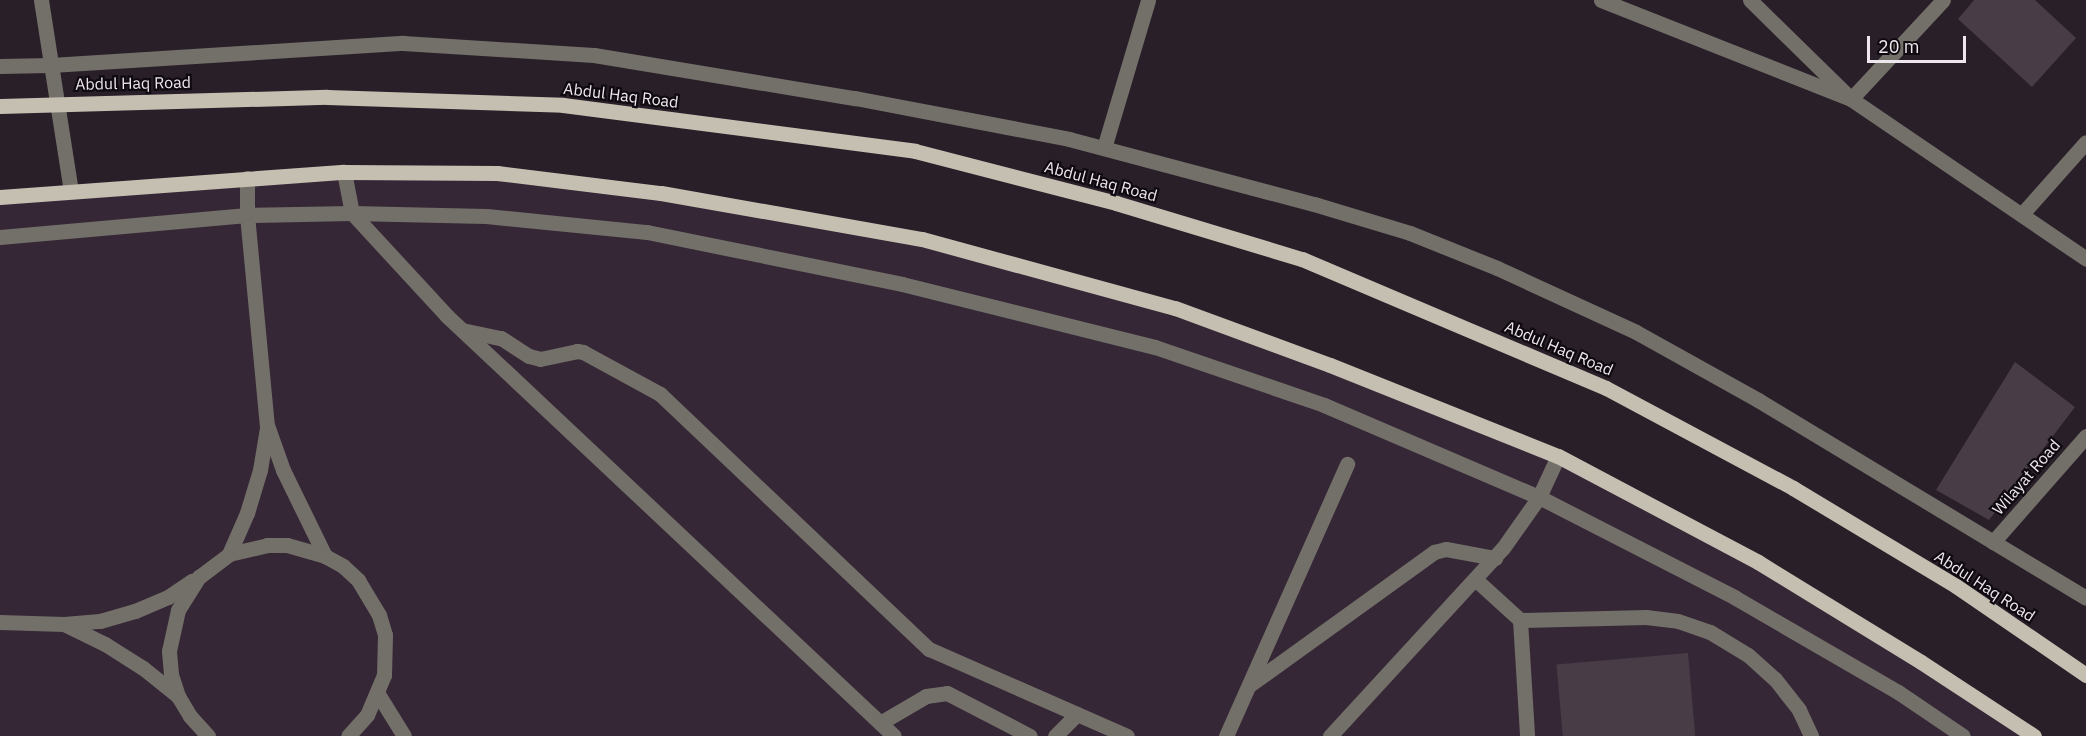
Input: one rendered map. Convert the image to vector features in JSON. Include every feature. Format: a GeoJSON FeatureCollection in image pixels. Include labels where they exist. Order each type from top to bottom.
{"type":"FeatureCollection","features":[{"type":"Feature","properties":{"kind":"main road","name":"Abdul Haq Road"},"geometry":{"type":"LineString","coordinates":[[0,106],[327,97],[563,105],[915,151],[1116,203],[1302,260],[1606,388],[1793,488],[1956,586],[2086,675]]}},
{"type":"Feature","properties":{"kind":"main road"},"geometry":{"type":"LineString","coordinates":[[0,196],[344,172],[508,174],[661,193],[922,239],[1175,308],[1330,364],[1558,456],[1758,562],[1921,662],[2034,736]]}},
{"type":"Feature","properties":{"kind":"street"},"geometry":{"type":"LineString","coordinates":[[41,0],[71,191]]}},
{"type":"Feature","properties":{"kind":"street"},"geometry":{"type":"LineString","coordinates":[[1104,148],[1148,0]]}},
{"type":"Feature","properties":{"kind":"street"},"geometry":{"type":"LineString","coordinates":[[1601,0],[1851,99]]}},
{"type":"Feature","properties":{"kind":"street"},"geometry":{"type":"LineString","coordinates":[[1750,0],[1851,99],[2086,259]]}},
{"type":"Feature","properties":{"kind":"street"},"geometry":{"type":"LineString","coordinates":[[1851,99],[1943,0]]}},
{"type":"Feature","properties":{"kind":"street"},"geometry":{"type":"LineString","coordinates":[[0,66],[51,65],[403,43],[594,55],[855,98],[1069,139],[1314,204],[1399,230],[1497,268],[1646,338],[1758,400],[2086,598]]}},
{"type":"Feature","properties":{"kind":"street"},"geometry":{"type":"LineString","coordinates":[[2022,214],[2086,142]]}},
{"type":"Feature","properties":{"kind":"street"},"geometry":{"type":"LineString","coordinates":[[344,172],[352,213],[462,330],[894,736]]}},
{"type":"Feature","properties":{"kind":"street"},"geometry":{"type":"LineString","coordinates":[[247,178],[247,214],[267,425],[283,470],[325,556]]}},
{"type":"Feature","properties":{"kind":"street"},"geometry":{"type":"LineString","coordinates":[[0,237],[247,214],[352,213],[486,216],[647,232],[902,284],[1155,346],[1324,405],[1539,497],[1734,597],[1898,692],[1963,736]]}},
{"type":"Feature","properties":{"kind":"street"},"geometry":{"type":"LineString","coordinates":[[462,330],[501,338],[530,356],[540,359],[576,351],[583,352],[660,394],[930,649],[1127,736]]}},
{"type":"Feature","properties":{"kind":"street"},"geometry":{"type":"LineString","coordinates":[[229,554],[253,491],[267,425]]}},
{"type":"Feature","properties":{"kind":"street","name":"Wilayat Road"},"geometry":{"type":"LineString","coordinates":[[1993,542],[2086,436]]}},
{"type":"Feature","properties":{"kind":"street"},"geometry":{"type":"LineString","coordinates":[[1330,736],[1495,558],[1539,497],[1558,456]]}},
{"type":"Feature","properties":{"kind":"street"},"geometry":{"type":"LineString","coordinates":[[1226,736],[1347,464]]}},
{"type":"Feature","properties":{"kind":"street"},"geometry":{"type":"LineString","coordinates":[[0,622],[64,624],[100,621],[135,611],[168,597],[229,554],[267,545],[286,545],[325,556],[358,580],[379,615],[385,635],[386,655],[378,694],[367,715],[348,736]]}},
{"type":"Feature","properties":{"kind":"street"},"geometry":{"type":"LineString","coordinates":[[1250,685],[1434,552],[1446,549],[1495,558]]}},
{"type":"Feature","properties":{"kind":"street"},"geometry":{"type":"LineString","coordinates":[[199,577],[178,610],[172,628],[169,651],[171,674],[178,696],[190,716],[208,736]]}},
{"type":"Feature","properties":{"kind":"street"},"geometry":{"type":"LineString","coordinates":[[1474,579],[1520,620],[1646,616],[1678,621],[1710,632],[1748,655],[1776,680],[1799,710],[1812,736]]}},
{"type":"Feature","properties":{"kind":"street"},"geometry":{"type":"LineString","coordinates":[[1520,620],[1527,736]]}},
{"type":"Feature","properties":{"kind":"street"},"geometry":{"type":"LineString","coordinates":[[64,624],[114,650],[178,696]]}},
{"type":"Feature","properties":{"kind":"street"},"geometry":{"type":"LineString","coordinates":[[880,723],[926,696],[947,693],[1030,736]]}},
{"type":"Feature","properties":{"kind":"street"},"geometry":{"type":"LineString","coordinates":[[378,694],[404,736]]}},
{"type":"Feature","properties":{"kind":"street"},"geometry":{"type":"LineString","coordinates":[[1055,736],[1077,714]]}},
{"type":"Feature","properties":{"kind":"shaded area"},"geometry":{"type":"Polygon","coordinates":[[[497,173],[922,239],[1330,365],[1558,456],[1758,562],[2034,736],[0,736],[0,202],[71,191],[497,173]]]}},
{"type":"Feature","properties":{"kind":"building"},"geometry":{"type":"Polygon","coordinates":[[[1974,0],[2035,0],[2076,38],[2032,87],[1958,19],[1974,0]]]}},
{"type":"Feature","properties":{"kind":"building"},"geometry":{"type":"Polygon","coordinates":[[[2015,362],[2075,407],[1989,520],[1936,490],[2015,362]]]}},
{"type":"Feature","properties":{"kind":"building"},"geometry":{"type":"Polygon","coordinates":[[[1688,653],[1695,736],[1563,736],[1557,665],[1688,653]]]}}]}
